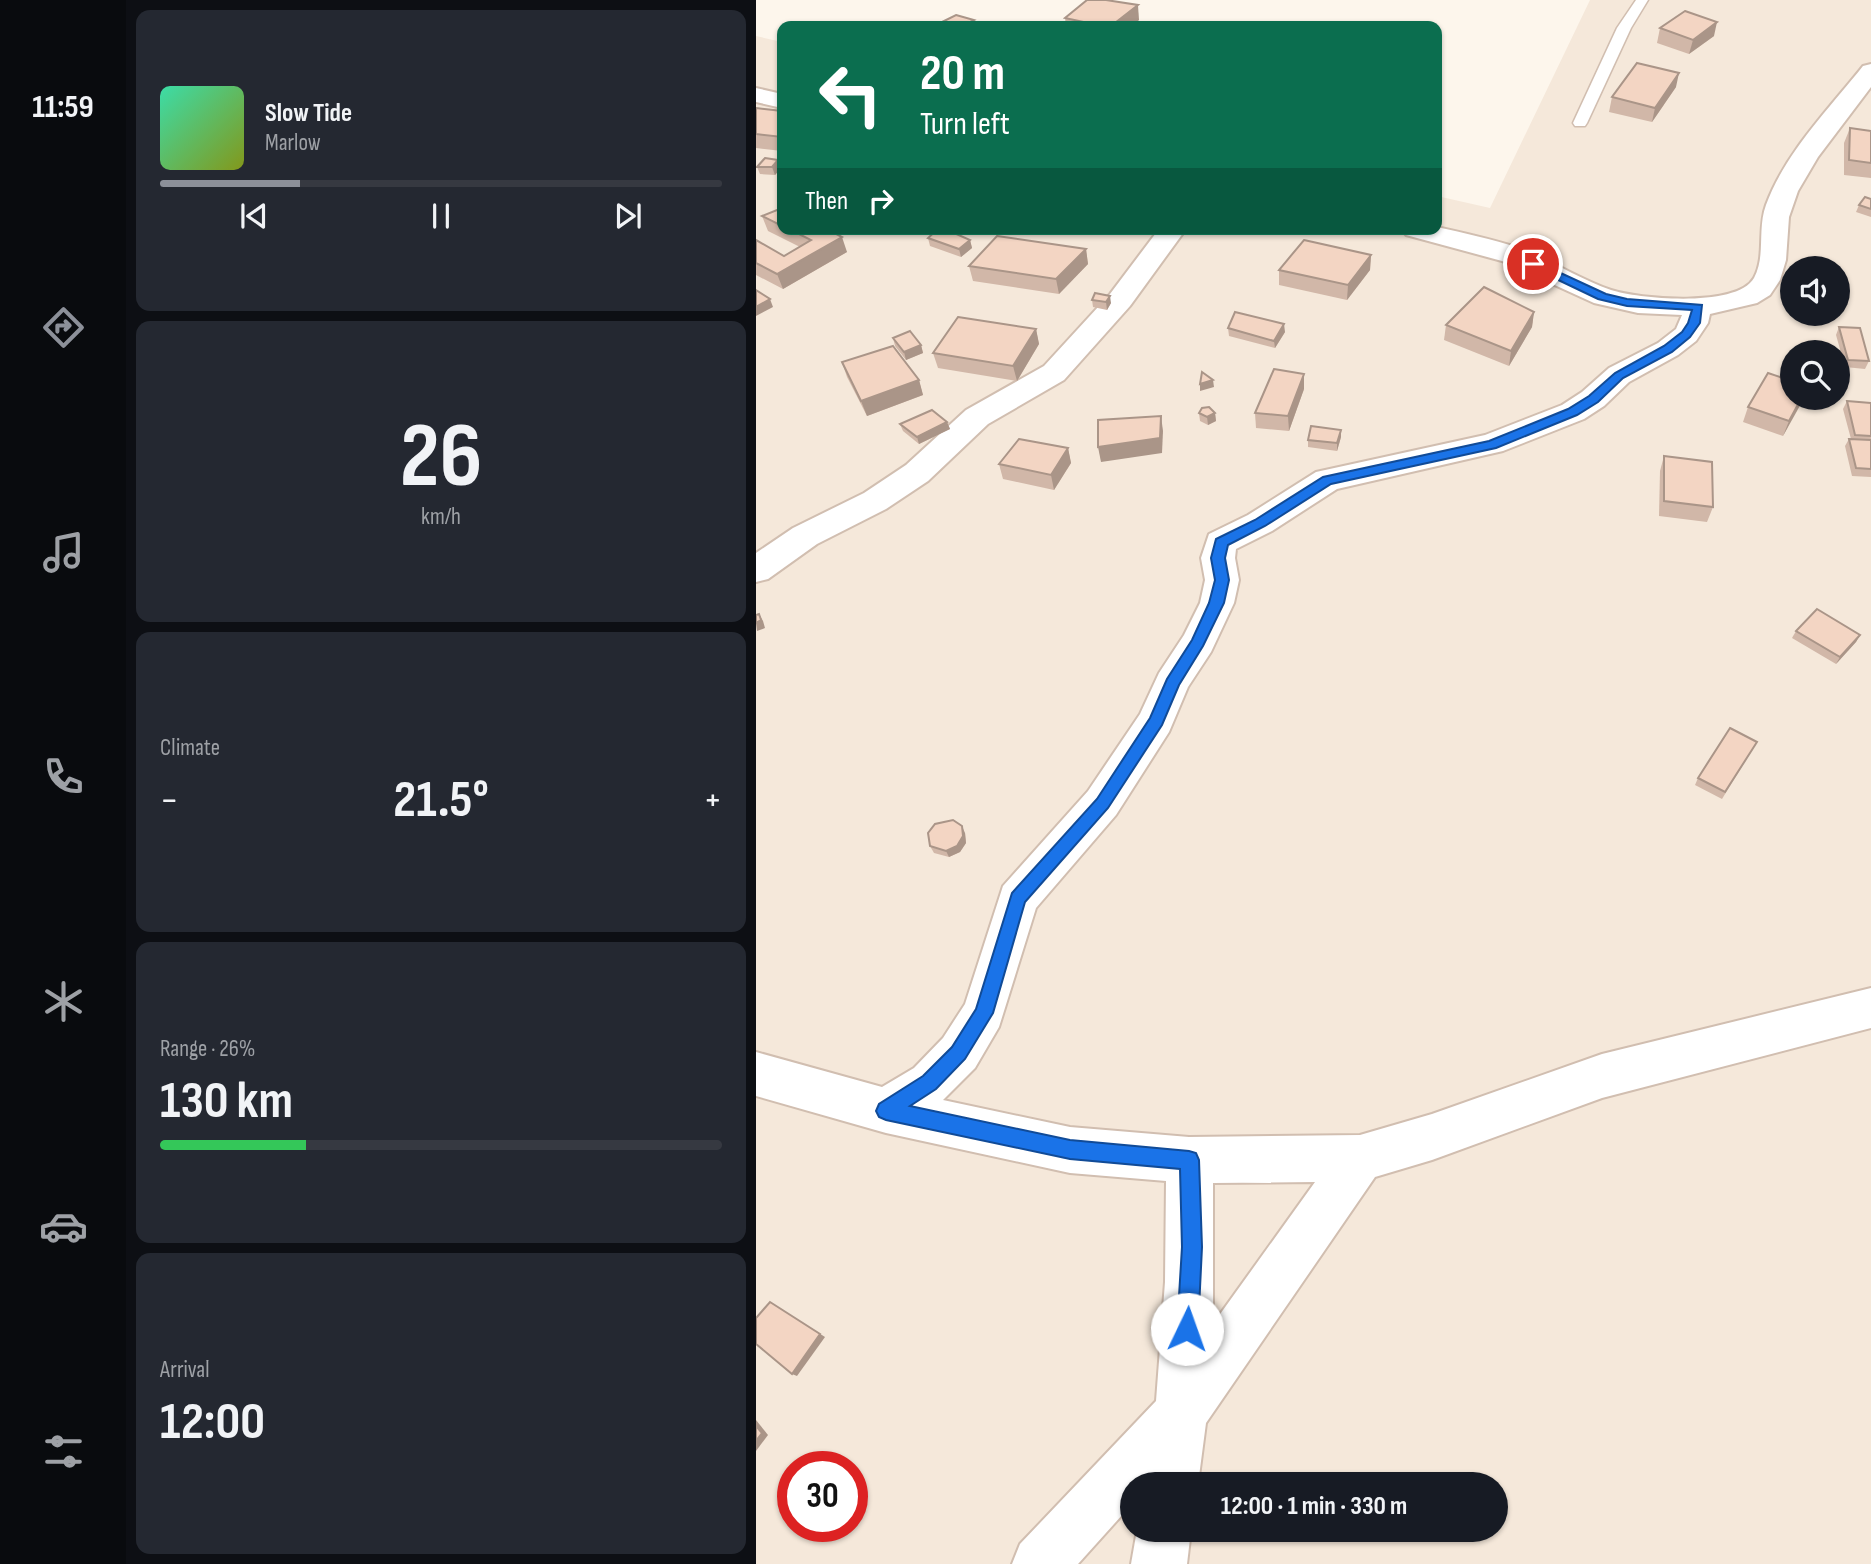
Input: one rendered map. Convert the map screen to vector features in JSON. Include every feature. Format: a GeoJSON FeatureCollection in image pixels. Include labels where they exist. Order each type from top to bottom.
{"type":"FeatureCollection","features":[{"type":"Feature","properties":{"kind":"street"},"geometry":{"type":"LineString","coordinates":[[1438,235],[1511,254],[1602,297],[1627,303],[1698,307],[1734,302],[1759,289],[1772,266],[1778,208],[1808,156],[1867,82]]}},
{"type":"Feature","properties":{"kind":"street"},"geometry":{"type":"LineString","coordinates":[[756,95],[777,100]]}},
{"type":"Feature","properties":{"kind":"street"},"geometry":{"type":"LineString","coordinates":[[756,570],[805,537],[875,501],[917,473],[977,417],[1054,373],[1120,300],[1169,235]]}},
{"type":"Feature","properties":{"kind":"street"},"geometry":{"type":"LineString","coordinates":[[886,1111],[930,1083],[959,1053],[984,1013],[1018,899],[1102,803],[1156,721],[1172,683],[1198,642],[1219,592],[1222,580],[1218,558],[1221,542],[1260,523],[1327,480],[1492,444],[1573,412],[1593,399],[1619,375],[1677,342],[1694,323],[1698,307]]}},
{"type":"Feature","properties":{"kind":"street"},"geometry":{"type":"LineString","coordinates":[[756,1074],[886,1111],[1070,1150],[1189,1160],[1360,1158],[1432,1137],[1602,1076],[1871,1008]]}},
{"type":"Feature","properties":{"kind":"street"},"geometry":{"type":"LineString","coordinates":[[1040,1564],[1182,1410],[1360,1158]]}},
{"type":"Feature","properties":{"kind":"street"},"geometry":{"type":"LineString","coordinates":[[1173,1472],[1182,1410],[1192,1247],[1189,1160]]}},
{"type":"Feature","properties":{"kind":"street"},"geometry":{"type":"LineString","coordinates":[[1159,1564],[1162,1542]]}},
{"type":"Feature","properties":{"kind":"lane"},"geometry":{"type":"LineString","coordinates":[[1580,123],[1624,28],[1642,0]]}},
{"type":"Feature","properties":{"kind":"shaded area"},"geometry":{"type":"Polygon","coordinates":[[[1590,0],[1871,0],[1871,1564],[756,1564],[756,36],[777,41],[777,235],[1442,235],[1442,197],[1490,208],[1590,0]]]}},
{"type":"Feature","properties":{"kind":"building"},"geometry":{"type":"Polygon","coordinates":[[[1087,0],[1138,5],[1117,21],[1079,21],[1065,18],[1087,0]]]}},
{"type":"Feature","properties":{"kind":"building"},"geometry":{"type":"Polygon","coordinates":[[[1685,11],[1717,22],[1693,40],[1660,28],[1685,11]]]}},
{"type":"Feature","properties":{"kind":"building"},"geometry":{"type":"Polygon","coordinates":[[[956,15],[974,20],[972,21],[944,21],[956,15]]]}},
{"type":"Feature","properties":{"kind":"building"},"geometry":{"type":"Polygon","coordinates":[[[1637,63],[1679,73],[1655,108],[1612,97],[1637,63]]]}},
{"type":"Feature","properties":{"kind":"building"},"geometry":{"type":"Polygon","coordinates":[[[756,108],[777,110],[777,136],[756,134],[756,108]]]}},
{"type":"Feature","properties":{"kind":"building"},"geometry":{"type":"Polygon","coordinates":[[[1850,128],[1871,131],[1871,163],[1849,160],[1850,128]]]}},
{"type":"Feature","properties":{"kind":"building"},"geometry":{"type":"Polygon","coordinates":[[[765,158],[777,160],[772,167],[757,167],[765,158]]]}},
{"type":"Feature","properties":{"kind":"building"},"geometry":{"type":"Polygon","coordinates":[[[1865,197],[1871,199],[1871,209],[1859,205],[1865,197]]]}},
{"type":"Feature","properties":{"kind":"building"},"geometry":{"type":"Polygon","coordinates":[[[777,210],[777,224],[762,216],[777,210]]]}},
{"type":"Feature","properties":{"kind":"building"},"geometry":{"type":"Polygon","coordinates":[[[801,235],[842,237],[777,274],[756,263],[756,240],[784,256],[811,240],[801,235]]]}},
{"type":"Feature","properties":{"kind":"building"},"geometry":{"type":"Polygon","coordinates":[[[931,235],[959,235],[970,240],[959,249],[928,238],[931,235]]]}},
{"type":"Feature","properties":{"kind":"building"},"geometry":{"type":"Polygon","coordinates":[[[997,236],[1086,249],[1056,279],[969,266],[997,236]]]}},
{"type":"Feature","properties":{"kind":"building"},"geometry":{"type":"Polygon","coordinates":[[[1304,240],[1371,255],[1348,285],[1279,270],[1304,240]]]}},
{"type":"Feature","properties":{"kind":"building"},"geometry":{"type":"Polygon","coordinates":[[[1484,287],[1534,312],[1511,351],[1446,325],[1484,287]]]}},
{"type":"Feature","properties":{"kind":"building"},"geometry":{"type":"Polygon","coordinates":[[[756,290],[770,299],[756,307],[756,290]]]}},
{"type":"Feature","properties":{"kind":"building"},"geometry":{"type":"Polygon","coordinates":[[[1095,293],[1110,296],[1106,302],[1092,300],[1095,293]]]}},
{"type":"Feature","properties":{"kind":"building"},"geometry":{"type":"Polygon","coordinates":[[[1235,312],[1284,324],[1274,341],[1228,328],[1235,312]]]}},
{"type":"Feature","properties":{"kind":"building"},"geometry":{"type":"Polygon","coordinates":[[[958,317],[1036,329],[1013,366],[933,353],[958,317]]]}},
{"type":"Feature","properties":{"kind":"building"},"geometry":{"type":"Polygon","coordinates":[[[1839,327],[1860,328],[1869,361],[1850,360],[1850,340],[1843,340],[1839,327]]]}},
{"type":"Feature","properties":{"kind":"building"},"geometry":{"type":"Polygon","coordinates":[[[910,331],[921,345],[904,352],[893,338],[910,331]]]}},
{"type":"Feature","properties":{"kind":"building"},"geometry":{"type":"Polygon","coordinates":[[[893,346],[919,380],[861,401],[842,362],[893,346]]]}},
{"type":"Feature","properties":{"kind":"building"},"geometry":{"type":"Polygon","coordinates":[[[1274,369],[1304,374],[1288,416],[1255,413],[1274,369]]]}},
{"type":"Feature","properties":{"kind":"building"},"geometry":{"type":"Polygon","coordinates":[[[1202,372],[1213,380],[1200,384],[1202,372]]]}},
{"type":"Feature","properties":{"kind":"building"},"geometry":{"type":"Polygon","coordinates":[[[1768,373],[1780,377],[1780,410],[1795,410],[1789,421],[1748,407],[1768,373]]]}},
{"type":"Feature","properties":{"kind":"building"},"geometry":{"type":"Polygon","coordinates":[[[1850,401],[1871,403],[1871,436],[1855,435],[1849,410],[1850,401]]]}},
{"type":"Feature","properties":{"kind":"building"},"geometry":{"type":"Polygon","coordinates":[[[1209,407],[1215,413],[1207,417],[1199,413],[1202,408],[1209,407]]]}},
{"type":"Feature","properties":{"kind":"building"},"geometry":{"type":"Polygon","coordinates":[[[932,410],[947,422],[917,437],[900,424],[932,410]]]}},
{"type":"Feature","properties":{"kind":"building"},"geometry":{"type":"Polygon","coordinates":[[[1161,416],[1160,438],[1098,447],[1098,420],[1161,416]]]}},
{"type":"Feature","properties":{"kind":"building"},"geometry":{"type":"Polygon","coordinates":[[[1311,426],[1341,430],[1337,443],[1308,440],[1311,426]]]}},
{"type":"Feature","properties":{"kind":"building"},"geometry":{"type":"Polygon","coordinates":[[[1019,439],[1068,448],[1051,475],[999,464],[1019,439]]]}},
{"type":"Feature","properties":{"kind":"building"},"geometry":{"type":"Polygon","coordinates":[[[1849,439],[1871,440],[1871,469],[1856,468],[1849,439]]]}},
{"type":"Feature","properties":{"kind":"building"},"geometry":{"type":"Polygon","coordinates":[[[1664,456],[1712,462],[1713,507],[1664,501],[1664,456]]]}},
{"type":"Feature","properties":{"kind":"building"},"geometry":{"type":"Polygon","coordinates":[[[1817,609],[1860,635],[1840,657],[1796,631],[1817,609]]]}},
{"type":"Feature","properties":{"kind":"building"},"geometry":{"type":"Polygon","coordinates":[[[1730,728],[1757,742],[1725,792],[1698,778],[1730,728]]]}},
{"type":"Feature","properties":{"kind":"building"},"geometry":{"type":"Polygon","coordinates":[[[953,820],[962,826],[963,836],[957,846],[946,851],[930,846],[928,833],[935,824],[953,820]]]}},
{"type":"Feature","properties":{"kind":"building"},"geometry":{"type":"Polygon","coordinates":[[[770,1302],[820,1334],[792,1374],[756,1344],[756,1318],[770,1302]]]}},
{"type":"Feature","properties":{"kind":"building"},"geometry":{"type":"Polygon","coordinates":[[[756,1426],[762,1433],[756,1441],[756,1426]]]}},
{"type":"Feature","properties":{"kind":"route"},"geometry":{"type":"LineString","coordinates":[[1187,1329],[1192,1247],[1189,1160],[1070,1150],[886,1111],[930,1083],[959,1053],[984,1013],[998,971],[1006,930],[1018,899],[1102,803],[1156,721],[1172,683],[1198,642],[1217,603],[1222,580],[1218,558],[1221,542],[1260,523],[1327,480],[1492,444],[1573,412],[1593,399],[1619,375],[1668,349],[1686,334],[1694,323],[1698,307],[1627,303],[1602,297],[1533,264]]}}]}
